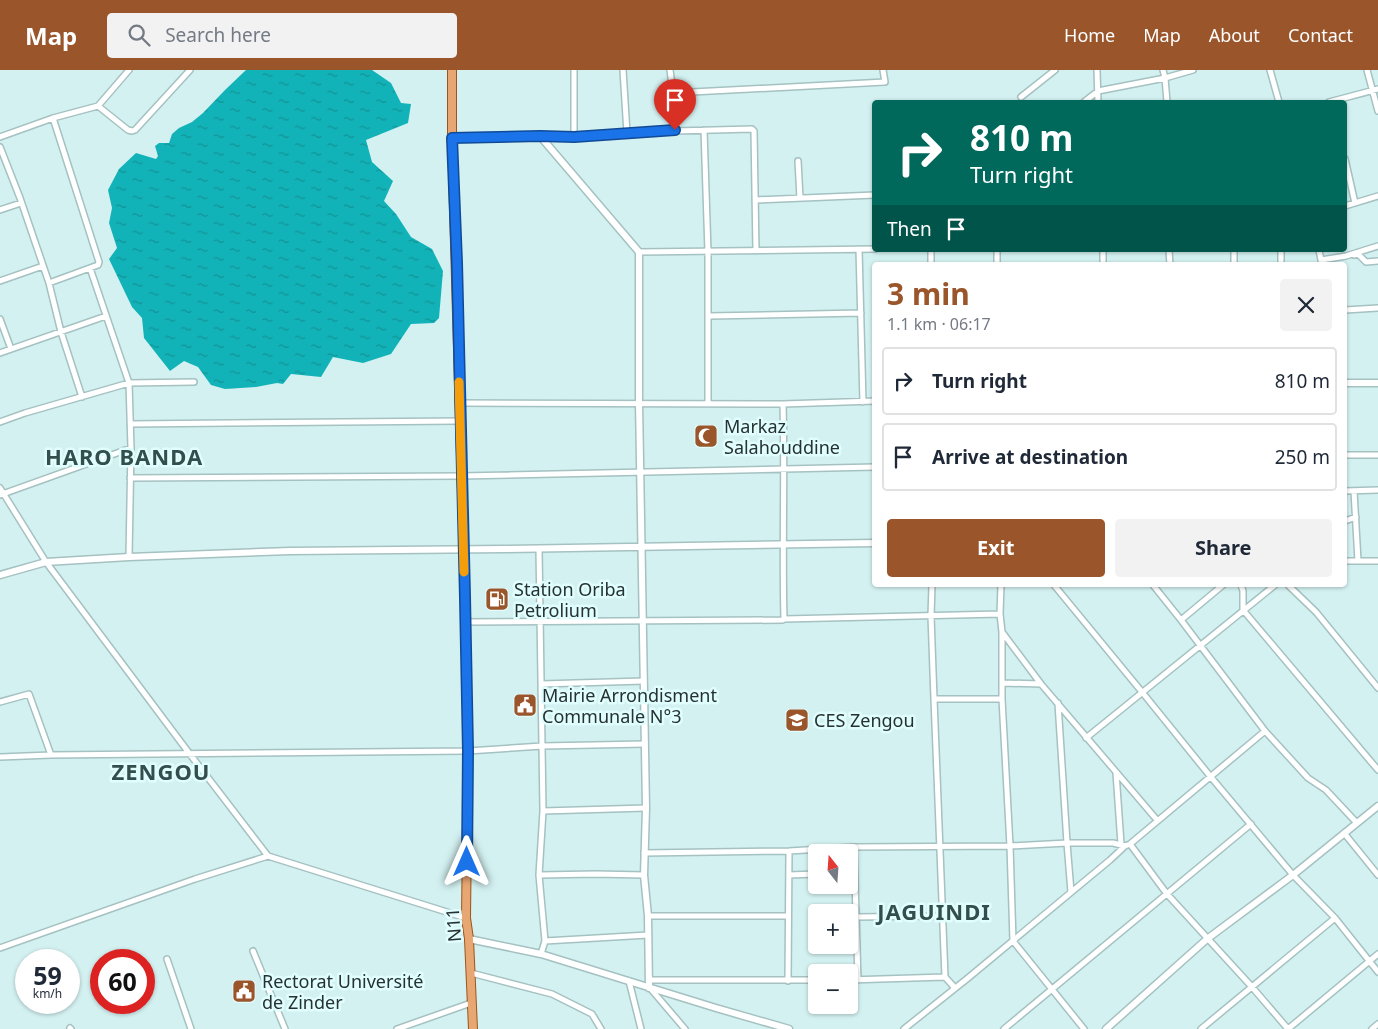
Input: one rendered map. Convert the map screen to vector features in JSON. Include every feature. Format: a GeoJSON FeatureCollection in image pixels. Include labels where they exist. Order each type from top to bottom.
{"type":"FeatureCollection","features":[{"type":"Feature","properties":{"kind":"main road","name":"N11"},"geometry":{"type":"LineString","coordinates":[[452,70],[452,138],[457,263],[468,751],[466,918],[471,973],[472,1029]]}},
{"type":"Feature","properties":{"kind":"street"},"geometry":{"type":"LineString","coordinates":[[0,136],[53,118],[98,106],[129,70]]}},
{"type":"Feature","properties":{"kind":"street"},"geometry":{"type":"LineString","coordinates":[[98,106],[128,130],[135,130],[190,70]]}},
{"type":"Feature","properties":{"kind":"street"},"geometry":{"type":"LineString","coordinates":[[574,70],[574,137]]}},
{"type":"Feature","properties":{"kind":"street"},"geometry":{"type":"LineString","coordinates":[[623,70],[627,133]]}},
{"type":"Feature","properties":{"kind":"street"},"geometry":{"type":"LineString","coordinates":[[670,70],[675,130]]}},
{"type":"Feature","properties":{"kind":"street"},"geometry":{"type":"LineString","coordinates":[[673,93],[885,82],[883,70]]}},
{"type":"Feature","properties":{"kind":"street"},"geometry":{"type":"LineString","coordinates":[[1020,97],[1055,70]]}},
{"type":"Feature","properties":{"kind":"street"},"geometry":{"type":"LineString","coordinates":[[1097,70],[1098,100]]}},
{"type":"Feature","properties":{"kind":"street"},"geometry":{"type":"LineString","coordinates":[[1163,70],[1166,100]]}},
{"type":"Feature","properties":{"kind":"street"},"geometry":{"type":"LineString","coordinates":[[1087,100],[1098,91],[1165,78],[1193,70]]}},
{"type":"Feature","properties":{"kind":"street"},"geometry":{"type":"LineString","coordinates":[[1270,70],[1279,100]]}},
{"type":"Feature","properties":{"kind":"street"},"geometry":{"type":"LineString","coordinates":[[1367,70],[1375,90],[1378,111]]}},
{"type":"Feature","properties":{"kind":"street"},"geometry":{"type":"LineString","coordinates":[[1338,100],[1375,90]]}},
{"type":"Feature","properties":{"kind":"street"},"geometry":{"type":"LineString","coordinates":[[49,283],[98,265],[99,260],[53,118]]}},
{"type":"Feature","properties":{"kind":"street"},"geometry":{"type":"LineString","coordinates":[[452,138],[574,137],[675,130],[752,130],[754,131],[756,251]]}},
{"type":"Feature","properties":{"kind":"street"},"geometry":{"type":"LineString","coordinates":[[704,130],[709,316],[708,403]]}},
{"type":"Feature","properties":{"kind":"street"},"geometry":{"type":"LineString","coordinates":[[540,136],[639,252],[642,620],[646,808],[644,875],[648,916],[649,988],[684,1029]]}},
{"type":"Feature","properties":{"kind":"street"},"geometry":{"type":"LineString","coordinates":[[0,146],[49,283],[61,332],[82,397]]}},
{"type":"Feature","properties":{"kind":"street"},"geometry":{"type":"LineString","coordinates":[[798,161],[800,198]]}},
{"type":"Feature","properties":{"kind":"street"},"geometry":{"type":"LineString","coordinates":[[1347,168],[1355,203]]}},
{"type":"Feature","properties":{"kind":"street"},"geometry":{"type":"LineString","coordinates":[[755,200],[872,195]]}},
{"type":"Feature","properties":{"kind":"street"},"geometry":{"type":"LineString","coordinates":[[1347,205],[1378,196]]}},
{"type":"Feature","properties":{"kind":"street"},"geometry":{"type":"LineString","coordinates":[[0,210],[21,203]]}},
{"type":"Feature","properties":{"kind":"street"},"geometry":{"type":"LineString","coordinates":[[1325,262],[1378,246]]}},
{"type":"Feature","properties":{"kind":"street"},"geometry":{"type":"LineString","coordinates":[[859,249],[863,402]]}},
{"type":"Feature","properties":{"kind":"street"},"geometry":{"type":"LineString","coordinates":[[639,252],[872,249]]}},
{"type":"Feature","properties":{"kind":"street"},"geometry":{"type":"LineString","coordinates":[[1346,256],[1358,254],[1366,262],[1378,262]]}},
{"type":"Feature","properties":{"kind":"street"},"geometry":{"type":"LineString","coordinates":[[0,280],[43,266]]}},
{"type":"Feature","properties":{"kind":"street"},"geometry":{"type":"LineString","coordinates":[[90,268],[129,382],[131,448],[129,557]]}},
{"type":"Feature","properties":{"kind":"street"},"geometry":{"type":"LineString","coordinates":[[1347,310],[1378,308]]}},
{"type":"Feature","properties":{"kind":"street"},"geometry":{"type":"LineString","coordinates":[[709,316],[861,313]]}},
{"type":"Feature","properties":{"kind":"street"},"geometry":{"type":"LineString","coordinates":[[0,353],[106,316]]}},
{"type":"Feature","properties":{"kind":"street"},"geometry":{"type":"LineString","coordinates":[[0,319],[11,349]]}},
{"type":"Feature","properties":{"kind":"street"},"geometry":{"type":"LineString","coordinates":[[0,422],[129,382],[194,382]]}},
{"type":"Feature","properties":{"kind":"street"},"geometry":{"type":"LineString","coordinates":[[1347,383],[1378,383]]}},
{"type":"Feature","properties":{"kind":"street"},"geometry":{"type":"LineString","coordinates":[[460,403],[783,404],[872,401]]}},
{"type":"Feature","properties":{"kind":"street"},"geometry":{"type":"LineString","coordinates":[[783,404],[782,545],[784,619]]}},
{"type":"Feature","properties":{"kind":"street"},"geometry":{"type":"LineString","coordinates":[[130,424],[460,421]]}},
{"type":"Feature","properties":{"kind":"street"},"geometry":{"type":"LineString","coordinates":[[131,448],[1,492],[46,562],[268,856]]}},
{"type":"Feature","properties":{"kind":"street"},"geometry":{"type":"LineString","coordinates":[[1347,455],[1378,455]]}},
{"type":"Feature","properties":{"kind":"street"},"geometry":{"type":"LineString","coordinates":[[130,478],[462,476],[641,471],[872,468]]}},
{"type":"Feature","properties":{"kind":"street"},"geometry":{"type":"LineString","coordinates":[[1347,491],[1378,490]]}},
{"type":"Feature","properties":{"kind":"street"},"geometry":{"type":"LineString","coordinates":[[1354,491],[1358,561]]}},
{"type":"Feature","properties":{"kind":"street"},"geometry":{"type":"LineString","coordinates":[[1347,520],[1356,517]]}},
{"type":"Feature","properties":{"kind":"street"},"geometry":{"type":"LineString","coordinates":[[0,575],[46,562],[290,551],[872,543]]}},
{"type":"Feature","properties":{"kind":"street"},"geometry":{"type":"LineString","coordinates":[[539,548],[543,811],[539,875],[545,940],[541,954]]}},
{"type":"Feature","properties":{"kind":"street"},"geometry":{"type":"LineString","coordinates":[[1347,562],[1378,561]]}},
{"type":"Feature","properties":{"kind":"street"},"geometry":{"type":"LineString","coordinates":[[932,587],[931,616],[944,977],[955,988]]}},
{"type":"Feature","properties":{"kind":"street"},"geometry":{"type":"LineString","coordinates":[[1001,587],[1002,699],[1013,941],[1084,1029]]}},
{"type":"Feature","properties":{"kind":"street"},"geometry":{"type":"LineString","coordinates":[[1056,587],[1210,776],[1293,875],[1335,918],[1378,972]]}},
{"type":"Feature","properties":{"kind":"street"},"geometry":{"type":"LineString","coordinates":[[1155,587],[1265,731],[1308,778],[1326,790],[1356,822]]}},
{"type":"Feature","properties":{"kind":"street"},"geometry":{"type":"LineString","coordinates":[[1181,620],[1221,587]]}},
{"type":"Feature","properties":{"kind":"street"},"geometry":{"type":"LineString","coordinates":[[1241,587],[1244,610],[1378,770]]}},
{"type":"Feature","properties":{"kind":"street"},"geometry":{"type":"LineString","coordinates":[[1086,738],[1273,587]]}},
{"type":"Feature","properties":{"kind":"street"},"geometry":{"type":"LineString","coordinates":[[1290,587],[1316,612],[1378,688]]}},
{"type":"Feature","properties":{"kind":"street"},"geometry":{"type":"LineString","coordinates":[[465,622],[783,620],[1000,614]]}},
{"type":"Feature","properties":{"kind":"street"},"geometry":{"type":"LineString","coordinates":[[1002,632],[1041,684],[1157,820]]}},
{"type":"Feature","properties":{"kind":"street"},"geometry":{"type":"LineString","coordinates":[[541,684],[644,681]]}},
{"type":"Feature","properties":{"kind":"street"},"geometry":{"type":"LineString","coordinates":[[1002,683],[1041,684]]}},
{"type":"Feature","properties":{"kind":"street"},"geometry":{"type":"LineString","coordinates":[[0,702],[29,694],[51,755]]}},
{"type":"Feature","properties":{"kind":"street"},"geometry":{"type":"LineString","coordinates":[[934,699],[1002,699]]}},
{"type":"Feature","properties":{"kind":"street"},"geometry":{"type":"LineString","coordinates":[[1058,702],[1071,892]]}},
{"type":"Feature","properties":{"kind":"street"},"geometry":{"type":"LineString","coordinates":[[904,1029],[1013,941],[1110,860],[1125,845],[1265,731]]}},
{"type":"Feature","properties":{"kind":"street"},"geometry":{"type":"LineString","coordinates":[[0,757],[189,753],[468,751],[542,746],[645,744]]}},
{"type":"Feature","properties":{"kind":"street"},"geometry":{"type":"LineString","coordinates":[[1116,772],[1125,845],[1288,1029],[1378,954]]}},
{"type":"Feature","properties":{"kind":"street"},"geometry":{"type":"LineString","coordinates":[[1106,1029],[1207,939],[1293,875],[1378,806]]}},
{"type":"Feature","properties":{"kind":"street"},"geometry":{"type":"LineString","coordinates":[[543,811],[646,808]]}},
{"type":"Feature","properties":{"kind":"street"},"geometry":{"type":"LineString","coordinates":[[1004,1029],[1251,824]]}},
{"type":"Feature","properties":{"kind":"street"},"geometry":{"type":"LineString","coordinates":[[1344,834],[1378,875]]}},
{"type":"Feature","properties":{"kind":"street"},"geometry":{"type":"LineString","coordinates":[[858,847],[1010,846],[1067,843],[1125,845]]}},
{"type":"Feature","properties":{"kind":"street"},"geometry":{"type":"LineString","coordinates":[[644,853],[808,850]]}},
{"type":"Feature","properties":{"kind":"street"},"geometry":{"type":"LineString","coordinates":[[788,981],[789,851]]}},
{"type":"Feature","properties":{"kind":"street"},"geometry":{"type":"LineString","coordinates":[[0,948],[195,879],[268,856],[466,918]]}},
{"type":"Feature","properties":{"kind":"street"},"geometry":{"type":"LineString","coordinates":[[789,875],[808,874]]}},
{"type":"Feature","properties":{"kind":"street"},"geometry":{"type":"LineString","coordinates":[[539,875],[644,875]]}},
{"type":"Feature","properties":{"kind":"street"},"geometry":{"type":"LineString","coordinates":[[648,916],[788,916]]}},
{"type":"Feature","properties":{"kind":"street"},"geometry":{"type":"LineString","coordinates":[[858,917],[942,916]]}},
{"type":"Feature","properties":{"kind":"street"},"geometry":{"type":"LineString","coordinates":[[1201,1029],[1335,918]]}},
{"type":"Feature","properties":{"kind":"street"},"geometry":{"type":"LineString","coordinates":[[545,940],[648,935]]}},
{"type":"Feature","properties":{"kind":"street"},"geometry":{"type":"LineString","coordinates":[[469,940],[541,954],[770,1026],[789,1029]]}},
{"type":"Feature","properties":{"kind":"street"},"geometry":{"type":"LineString","coordinates":[[253,952],[285,1029]]}},
{"type":"Feature","properties":{"kind":"street"},"geometry":{"type":"LineString","coordinates":[[167,959],[192,1029]]}},
{"type":"Feature","properties":{"kind":"street"},"geometry":{"type":"LineString","coordinates":[[471,973],[552,994],[592,1014],[601,1029]]}},
{"type":"Feature","properties":{"kind":"street"},"geometry":{"type":"LineString","coordinates":[[858,980],[944,977]]}},
{"type":"Feature","properties":{"kind":"street"},"geometry":{"type":"LineString","coordinates":[[649,980],[808,980]]}},
{"type":"Feature","properties":{"kind":"street"},"geometry":{"type":"LineString","coordinates":[[629,981],[641,1029]]}},
{"type":"Feature","properties":{"kind":"street"},"geometry":{"type":"LineString","coordinates":[[397,1029],[471,1003]]}},
{"type":"Feature","properties":{"kind":"street"},"geometry":{"type":"LineString","coordinates":[[1372,1029],[1378,1024]]}},
{"type":"Feature","properties":{"kind":"water"},"geometry":{"type":"Polygon","coordinates":[[[246,70],[372,70],[391,83],[401,103],[411,104],[408,123],[366,140],[372,162],[393,181],[384,201],[396,214],[411,237],[432,249],[443,271],[439,318],[434,323],[411,324],[391,354],[363,363],[333,357],[321,377],[291,374],[283,384],[277,383],[256,387],[225,389],[211,385],[198,367],[184,361],[170,371],[144,338],[142,318],[132,307],[109,259],[117,248],[109,223],[112,208],[108,190],[119,169],[136,153],[156,159],[158,156],[155,146],[159,143],[169,143],[172,134],[203,113],[246,70]]]}},
{"type":"Feature","properties":{"kind":"slow traffic"},"geometry":{"type":"LineString","coordinates":[[459,382],[464,572]]}},
{"type":"Feature","properties":{"kind":"place","name":"Markaz Salahouddine"},"geometry":{"type":"Point","coordinates":[706,436]}},
{"type":"Feature","properties":{"kind":"place","name":"Station Oriba Petrolium"},"geometry":{"type":"Point","coordinates":[497,599]}},
{"type":"Feature","properties":{"kind":"place","name":"Mairie Arrondisment Communale N°3"},"geometry":{"type":"Point","coordinates":[525,705]}},
{"type":"Feature","properties":{"kind":"place","name":"CES Zengou"},"geometry":{"type":"Point","coordinates":[797,720]}},
{"type":"Feature","properties":{"kind":"place","name":"Rectorat Université de Zinder"},"geometry":{"type":"Point","coordinates":[244,991]}},
{"type":"Feature","properties":{"kind":"district","name":"HARO BANDA"},"geometry":{"type":"Point","coordinates":[124,456]}},
{"type":"Feature","properties":{"kind":"district","name":"ZENGOU"},"geometry":{"type":"Point","coordinates":[161,771]}},
{"type":"Feature","properties":{"kind":"district","name":"JAGUINDI"},"geometry":{"type":"Point","coordinates":[934,911]}},
{"type":"Feature","properties":{"kind":"route"},"geometry":{"type":"LineString","coordinates":[[467,862],[468,751],[465,597],[452,138],[574,137],[675,130]]}}]}
